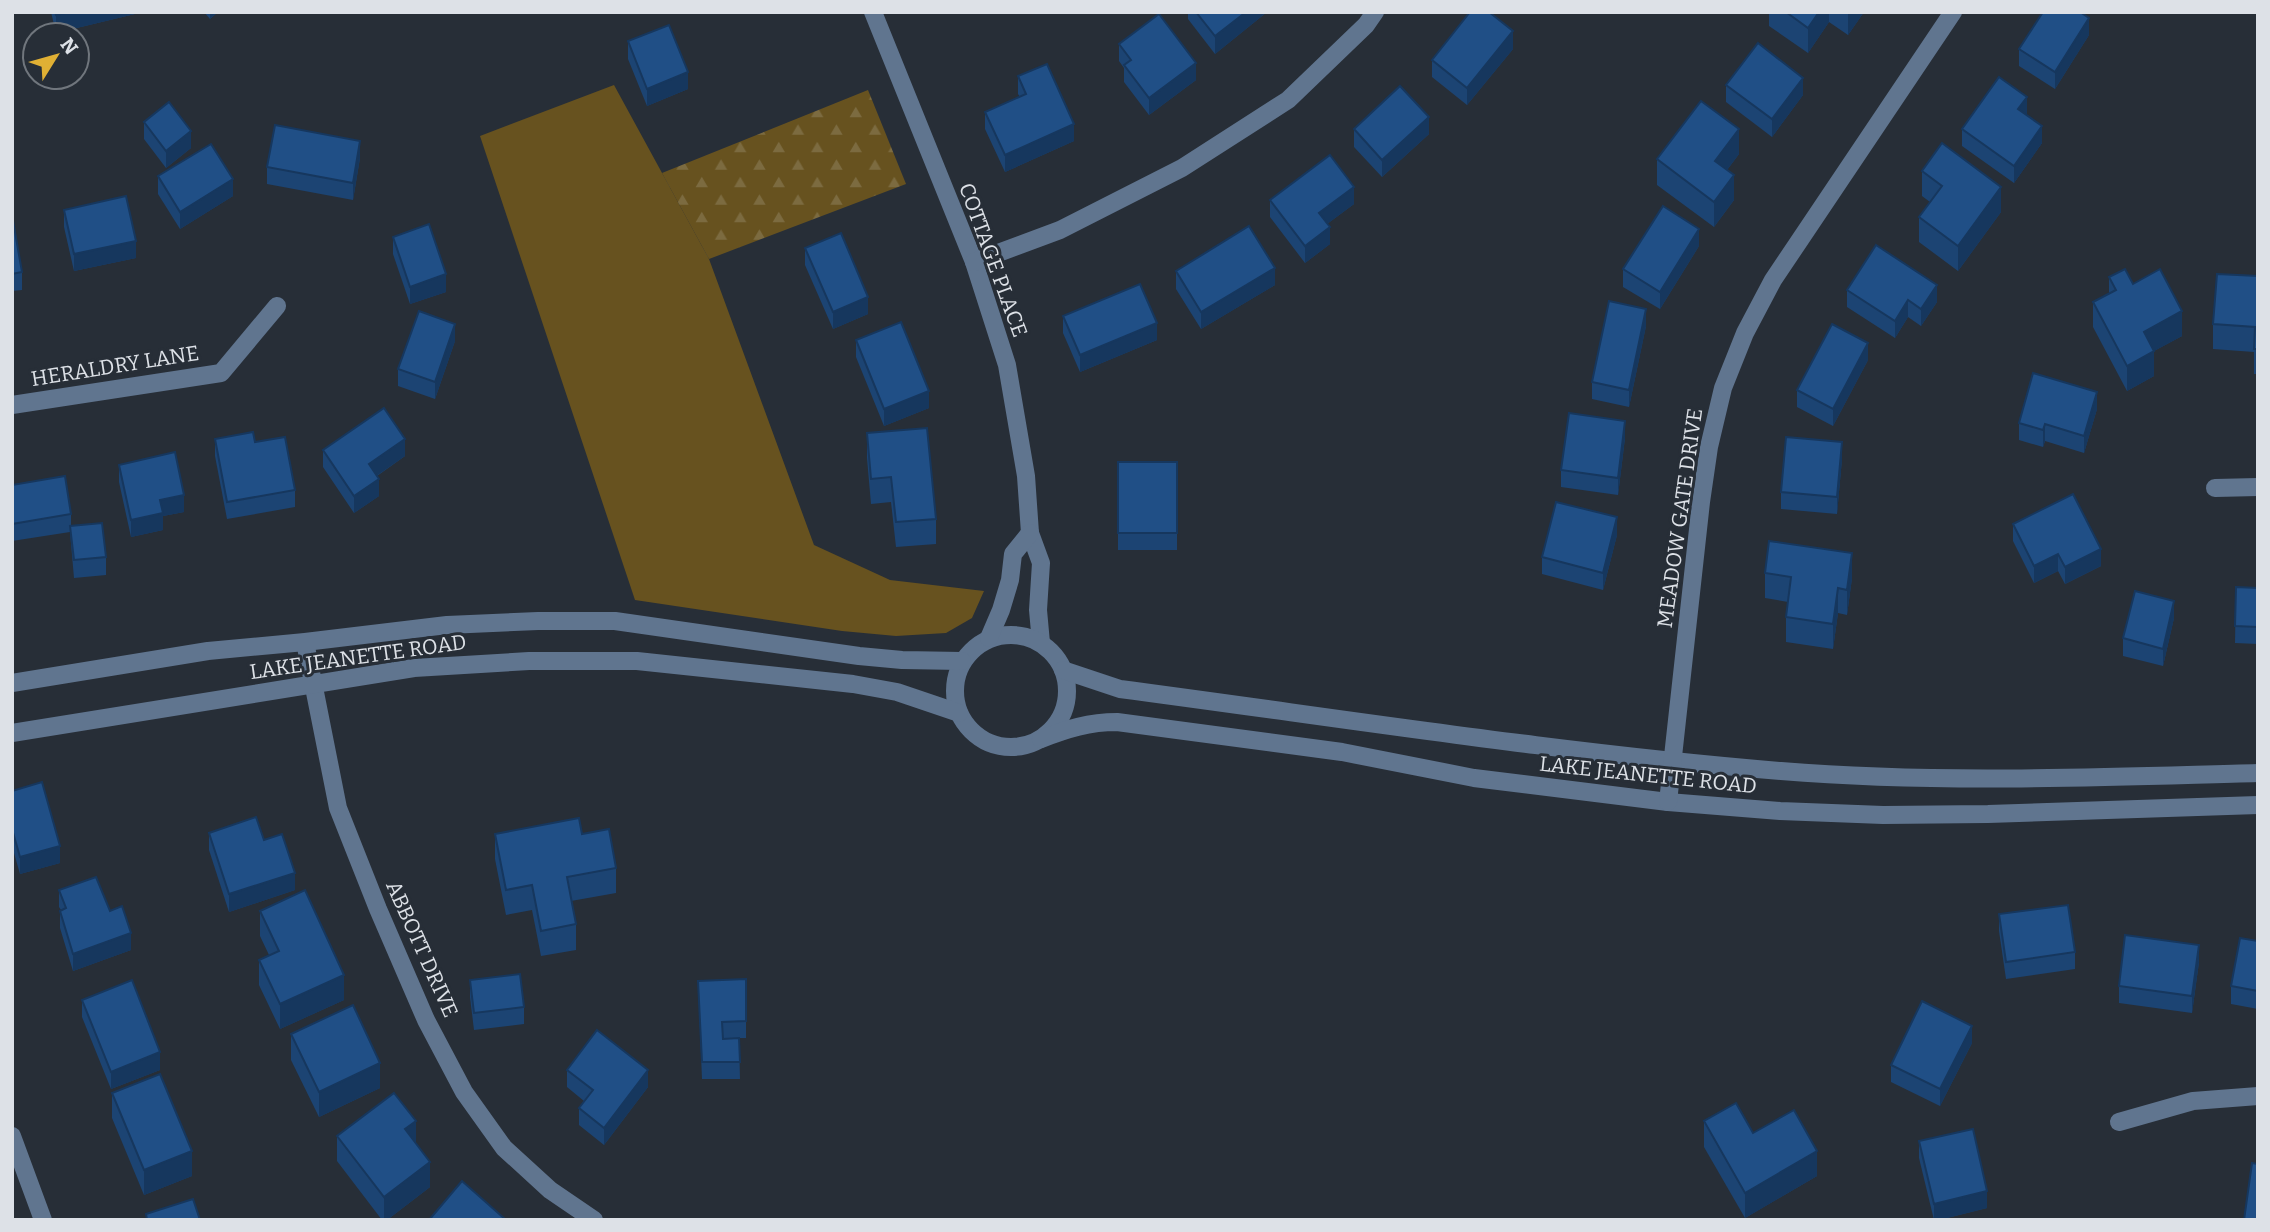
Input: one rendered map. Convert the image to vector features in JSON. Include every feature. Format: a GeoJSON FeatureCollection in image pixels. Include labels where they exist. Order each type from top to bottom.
{"type":"FeatureCollection","features":[{"type":"Feature","properties":{"kind":"street","name":"COTTAGE PLACE"},"geometry":{"type":"LineString","coordinates":[[873,12],[974,262],[1006,365],[1026,476],[1030,533],[1041,563],[1038,610],[1041,643]]}},
{"type":"Feature","properties":{"kind":"street"},"geometry":{"type":"LineString","coordinates":[[974,262],[1060,230],[1182,168],[1288,100],[1366,25],[1375,12]]}},
{"type":"Feature","properties":{"kind":"street","name":"MEADOW GATE DRIVE"},"geometry":{"type":"LineString","coordinates":[[1668,802],[1701,502],[1709,447],[1723,388],[1745,334],[1773,280],[1953,12]]}},
{"type":"Feature","properties":{"kind":"street","name":"HERALDRY LANE"},"geometry":{"type":"LineString","coordinates":[[12,405],[221,373],[277,306]]}},
{"type":"Feature","properties":{"kind":"street"},"geometry":{"type":"LineString","coordinates":[[2215,488],[2258,487]]}},
{"type":"Feature","properties":{"kind":"street"},"geometry":{"type":"LineString","coordinates":[[989,638],[1010,580],[1013,554],[1030,533]]}},
{"type":"Feature","properties":{"kind":"street","name":"LAKE JEANETTE ROAD"},"geometry":{"type":"LineString","coordinates":[[12,683],[208,651],[447,625],[615,621],[859,656],[962,662]]}},
{"type":"Feature","properties":{"kind":"street"},"geometry":{"type":"LineString","coordinates":[[1006,634],[1024,636],[1041,643],[1054,655],[1063,670],[1068,689],[1064,709],[1056,726],[1041,739],[1023,746],[1004,747],[985,742],[970,730],[959,713],[954,696],[955,678],[962,662],[973,648],[989,638],[1006,634]]}},
{"type":"Feature","properties":{"kind":"street","name":"ABBOTT DRIVE"},"geometry":{"type":"LineString","coordinates":[[305,642],[338,808],[378,909],[432,1032],[464,1092],[504,1148],[550,1190],[594,1220]]}},
{"type":"Feature","properties":{"kind":"street","name":"LAKE JEANETTE ROAD"},"geometry":{"type":"LineString","coordinates":[[12,733],[420,668],[529,661],[637,661],[853,684],[897,692],[959,713]]}},
{"type":"Feature","properties":{"kind":"street","name":"LAKE JEANETTE ROAD"},"geometry":{"type":"LineString","coordinates":[[1063,670],[1120,688],[1580,750],[1782,771],[1960,779],[2258,773]]}},
{"type":"Feature","properties":{"kind":"street","name":"LAKE JEANETTE ROAD"},"geometry":{"type":"LineString","coordinates":[[1041,739],[1077,726],[1095,722],[1117,722],[1342,752],[1474,778],[1668,802],[1780,811],[1883,815],[1988,814],[2258,805]]}},
{"type":"Feature","properties":{"kind":"street"},"geometry":{"type":"LineString","coordinates":[[2119,1122],[2193,1101],[2258,1096]]}},
{"type":"Feature","properties":{"kind":"street"},"geometry":{"type":"LineString","coordinates":[[12,1136],[43,1220]]}},
{"type":"Feature","properties":{"kind":"green space"},"geometry":{"type":"Polygon","coordinates":[[[614,85],[709,259],[814,545],[890,580],[984,591],[972,618],[946,633],[896,636],[842,631],[635,600],[480,136],[614,85]]]}},
{"type":"Feature","properties":{"kind":"green space"},"geometry":{"type":"Polygon","coordinates":[[[868,90],[906,184],[709,259],[662,173],[868,90]]]}},
{"type":"Feature","properties":{"kind":"building"},"geometry":{"type":"Polygon","coordinates":[[[1196,12],[1246,12],[1215,36],[1196,12]]]}},
{"type":"Feature","properties":{"kind":"building"},"geometry":{"type":"Polygon","coordinates":[[[1470,12],[1489,12],[1513,31],[1467,88],[1432,60],[1470,12]]]}},
{"type":"Feature","properties":{"kind":"building"},"geometry":{"type":"Polygon","coordinates":[[[1786,12],[1819,12],[1808,28],[1786,12]]]}},
{"type":"Feature","properties":{"kind":"building"},"geometry":{"type":"Polygon","coordinates":[[[2043,12],[2080,12],[2089,18],[2055,72],[2019,49],[2043,12]]]}},
{"type":"Feature","properties":{"kind":"building"},"geometry":{"type":"Polygon","coordinates":[[[1159,14],[1196,63],[1149,98],[1124,65],[1131,60],[1119,44],[1159,14]]]}},
{"type":"Feature","properties":{"kind":"building"},"geometry":{"type":"Polygon","coordinates":[[[669,25],[688,72],[647,89],[628,41],[669,25]]]}},
{"type":"Feature","properties":{"kind":"building"},"geometry":{"type":"Polygon","coordinates":[[[1758,43],[1803,78],[1772,119],[1726,85],[1758,43]]]}},
{"type":"Feature","properties":{"kind":"building"},"geometry":{"type":"Polygon","coordinates":[[[1047,64],[1074,124],[1005,155],[985,112],[1026,94],[1018,76],[1047,64]]]}},
{"type":"Feature","properties":{"kind":"building"},"geometry":{"type":"Polygon","coordinates":[[[1999,77],[2027,97],[2018,109],[2042,126],[2014,166],[1962,129],[1999,77]]]}},
{"type":"Feature","properties":{"kind":"building"},"geometry":{"type":"Polygon","coordinates":[[[1400,86],[1429,117],[1382,160],[1354,129],[1400,86]]]}},
{"type":"Feature","properties":{"kind":"building"},"geometry":{"type":"Polygon","coordinates":[[[1701,101],[1739,129],[1715,161],[1734,175],[1714,202],[1657,159],[1701,101]]]}},
{"type":"Feature","properties":{"kind":"building"},"geometry":{"type":"Polygon","coordinates":[[[169,102],[191,131],[166,151],[144,122],[169,102]]]}},
{"type":"Feature","properties":{"kind":"building"},"geometry":{"type":"Polygon","coordinates":[[[275,125],[360,141],[353,183],[267,167],[275,125]]]}},
{"type":"Feature","properties":{"kind":"building"},"geometry":{"type":"Polygon","coordinates":[[[1942,143],[2001,187],[1958,246],[1919,217],[1942,186],[1922,171],[1942,143]]]}},
{"type":"Feature","properties":{"kind":"building"},"geometry":{"type":"Polygon","coordinates":[[[211,144],[233,179],[180,212],[158,176],[211,144]]]}},
{"type":"Feature","properties":{"kind":"building"},"geometry":{"type":"Polygon","coordinates":[[[1330,155],[1354,187],[1319,213],[1330,227],[1305,246],[1270,200],[1330,155]]]}},
{"type":"Feature","properties":{"kind":"building"},"geometry":{"type":"Polygon","coordinates":[[[126,196],[136,241],[74,254],[64,210],[126,196]]]}},
{"type":"Feature","properties":{"kind":"building"},"geometry":{"type":"Polygon","coordinates":[[[1663,206],[1699,229],[1660,292],[1623,269],[1663,206]]]}},
{"type":"Feature","properties":{"kind":"building"},"geometry":{"type":"Polygon","coordinates":[[[12,215],[22,272],[12,274],[12,215]]]}},
{"type":"Feature","properties":{"kind":"building"},"geometry":{"type":"Polygon","coordinates":[[[429,224],[446,274],[410,287],[393,237],[429,224]]]}},
{"type":"Feature","properties":{"kind":"building"},"geometry":{"type":"Polygon","coordinates":[[[1249,226],[1275,268],[1201,312],[1176,271],[1249,226]]]}},
{"type":"Feature","properties":{"kind":"building"},"geometry":{"type":"Polygon","coordinates":[[[841,233],[868,297],[833,312],[805,248],[841,233]]]}},
{"type":"Feature","properties":{"kind":"building"},"geometry":{"type":"Polygon","coordinates":[[[1876,245],[1937,285],[1921,309],[1908,300],[1895,321],[1847,290],[1876,245]]]}},
{"type":"Feature","properties":{"kind":"building"},"geometry":{"type":"Polygon","coordinates":[[[2125,269],[2133,284],[2160,269],[2182,311],[2144,332],[2154,351],[2127,366],[2093,302],[2116,290],[2109,277],[2125,269]]]}},
{"type":"Feature","properties":{"kind":"building"},"geometry":{"type":"Polygon","coordinates":[[[2217,274],[2258,276],[2258,349],[2254,349],[2255,327],[2213,324],[2217,274]]]}},
{"type":"Feature","properties":{"kind":"building"},"geometry":{"type":"Polygon","coordinates":[[[1140,284],[1157,323],[1080,355],[1063,316],[1140,284]]]}},
{"type":"Feature","properties":{"kind":"building"},"geometry":{"type":"Polygon","coordinates":[[[1609,301],[1646,309],[1629,390],[1592,382],[1609,301]]]}},
{"type":"Feature","properties":{"kind":"building"},"geometry":{"type":"Polygon","coordinates":[[[419,311],[455,324],[435,382],[398,369],[419,311]]]}},
{"type":"Feature","properties":{"kind":"building"},"geometry":{"type":"Polygon","coordinates":[[[901,322],[929,391],[884,409],[856,340],[901,322]]]}},
{"type":"Feature","properties":{"kind":"building"},"geometry":{"type":"Polygon","coordinates":[[[1832,324],[1868,343],[1833,409],[1797,390],[1832,324]]]}},
{"type":"Feature","properties":{"kind":"building"},"geometry":{"type":"Polygon","coordinates":[[[2033,373],[2097,392],[2084,436],[2045,424],[2043,430],[2019,423],[2033,373]]]}},
{"type":"Feature","properties":{"kind":"building"},"geometry":{"type":"Polygon","coordinates":[[[384,408],[405,439],[369,464],[379,479],[354,496],[323,450],[384,408]]]}},
{"type":"Feature","properties":{"kind":"building"},"geometry":{"type":"Polygon","coordinates":[[[1569,413],[1625,421],[1618,478],[1561,470],[1569,413]]]}},
{"type":"Feature","properties":{"kind":"building"},"geometry":{"type":"Polygon","coordinates":[[[927,428],[936,519],[896,522],[891,477],[871,479],[867,433],[927,428]]]}},
{"type":"Feature","properties":{"kind":"building"},"geometry":{"type":"Polygon","coordinates":[[[253,432],[255,442],[285,437],[295,490],[227,502],[215,439],[253,432]]]}},
{"type":"Feature","properties":{"kind":"building"},"geometry":{"type":"Polygon","coordinates":[[[1786,437],[1842,442],[1837,497],[1781,492],[1786,437]]]}},
{"type":"Feature","properties":{"kind":"building"},"geometry":{"type":"Polygon","coordinates":[[[175,452],[184,495],[160,500],[163,513],[131,520],[119,465],[175,452]]]}},
{"type":"Feature","properties":{"kind":"building"},"geometry":{"type":"Polygon","coordinates":[[[1118,462],[1177,462],[1177,533],[1118,533],[1118,462]]]}},
{"type":"Feature","properties":{"kind":"building"},"geometry":{"type":"Polygon","coordinates":[[[65,476],[71,514],[12,524],[12,485],[65,476]]]}},
{"type":"Feature","properties":{"kind":"building"},"geometry":{"type":"Polygon","coordinates":[[[2073,494],[2101,549],[2065,567],[2058,554],[2034,566],[2013,524],[2073,494]]]}},
{"type":"Feature","properties":{"kind":"building"},"geometry":{"type":"Polygon","coordinates":[[[1556,502],[1617,517],[1603,573],[1542,557],[1556,502]]]}},
{"type":"Feature","properties":{"kind":"building"},"geometry":{"type":"Polygon","coordinates":[[[102,523],[106,557],[74,560],[70,526],[102,523]]]}},
{"type":"Feature","properties":{"kind":"building"},"geometry":{"type":"Polygon","coordinates":[[[1769,541],[1852,553],[1847,590],[1838,588],[1833,624],[1786,617],[1791,577],[1765,573],[1769,541]]]}},
{"type":"Feature","properties":{"kind":"building"},"geometry":{"type":"Polygon","coordinates":[[[2236,587],[2258,588],[2258,627],[2235,626],[2236,587]]]}},
{"type":"Feature","properties":{"kind":"building"},"geometry":{"type":"Polygon","coordinates":[[[2135,591],[2174,601],[2163,649],[2123,638],[2135,591]]]}},
{"type":"Feature","properties":{"kind":"building"},"geometry":{"type":"Polygon","coordinates":[[[42,782],[60,846],[20,857],[12,829],[12,791],[42,782]]]}},
{"type":"Feature","properties":{"kind":"building"},"geometry":{"type":"Polygon","coordinates":[[[256,817],[264,840],[282,834],[295,873],[229,894],[209,833],[256,817]]]}},
{"type":"Feature","properties":{"kind":"building"},"geometry":{"type":"Polygon","coordinates":[[[579,818],[582,834],[609,829],[616,868],[567,877],[576,924],[541,931],[532,885],[506,890],[495,834],[579,818]]]}},
{"type":"Feature","properties":{"kind":"building"},"geometry":{"type":"Polygon","coordinates":[[[96,877],[110,911],[122,906],[131,933],[73,954],[60,911],[66,908],[59,890],[96,877]]]}},
{"type":"Feature","properties":{"kind":"building"},"geometry":{"type":"Polygon","coordinates":[[[305,890],[344,975],[280,1004],[259,960],[279,951],[260,911],[305,890]]]}},
{"type":"Feature","properties":{"kind":"building"},"geometry":{"type":"Polygon","coordinates":[[[2068,905],[2075,952],[2006,962],[1999,914],[2068,905]]]}},
{"type":"Feature","properties":{"kind":"building"},"geometry":{"type":"Polygon","coordinates":[[[2125,935],[2199,945],[2192,996],[2119,986],[2125,935]]]}},
{"type":"Feature","properties":{"kind":"building"},"geometry":{"type":"Polygon","coordinates":[[[2240,938],[2258,941],[2258,991],[2231,986],[2240,938]]]}},
{"type":"Feature","properties":{"kind":"building"},"geometry":{"type":"Polygon","coordinates":[[[520,974],[524,1007],[474,1013],[470,980],[520,974]]]}},
{"type":"Feature","properties":{"kind":"building"},"geometry":{"type":"Polygon","coordinates":[[[746,979],[746,1021],[722,1022],[723,1039],[739,1038],[740,1062],[702,1062],[698,981],[746,979]]]}},
{"type":"Feature","properties":{"kind":"building"},"geometry":{"type":"Polygon","coordinates":[[[132,980],[160,1052],[111,1072],[82,1000],[132,980]]]}},
{"type":"Feature","properties":{"kind":"building"},"geometry":{"type":"Polygon","coordinates":[[[1922,1001],[1972,1026],[1940,1089],[1891,1065],[1922,1001]]]}},
{"type":"Feature","properties":{"kind":"building"},"geometry":{"type":"Polygon","coordinates":[[[353,1005],[380,1063],[319,1092],[291,1034],[353,1005]]]}},
{"type":"Feature","properties":{"kind":"building"},"geometry":{"type":"Polygon","coordinates":[[[597,1030],[648,1070],[604,1128],[579,1108],[593,1090],[567,1070],[597,1030]]]}},
{"type":"Feature","properties":{"kind":"building"},"geometry":{"type":"Polygon","coordinates":[[[160,1074],[192,1151],[144,1170],[112,1093],[160,1074]]]}},
{"type":"Feature","properties":{"kind":"building"},"geometry":{"type":"Polygon","coordinates":[[[394,1093],[416,1121],[405,1129],[430,1162],[384,1197],[337,1136],[394,1093]]]}},
{"type":"Feature","properties":{"kind":"building"},"geometry":{"type":"Polygon","coordinates":[[[1736,1103],[1753,1133],[1794,1110],[1817,1151],[1745,1193],[1704,1121],[1736,1103]]]}},
{"type":"Feature","properties":{"kind":"building"},"geometry":{"type":"Polygon","coordinates":[[[1973,1129],[1987,1191],[1934,1204],[1919,1141],[1973,1129]]]}},
{"type":"Feature","properties":{"kind":"building"},"geometry":{"type":"Polygon","coordinates":[[[2252,1163],[2258,1164],[2258,1220],[2244,1220],[2252,1163]]]}},
{"type":"Feature","properties":{"kind":"building"},"geometry":{"type":"Polygon","coordinates":[[[462,1181],[506,1220],[429,1220],[462,1181]]]}},
{"type":"Feature","properties":{"kind":"building"},"geometry":{"type":"Polygon","coordinates":[[[193,1199],[200,1220],[147,1220],[146,1214],[193,1199]]]}}]}
